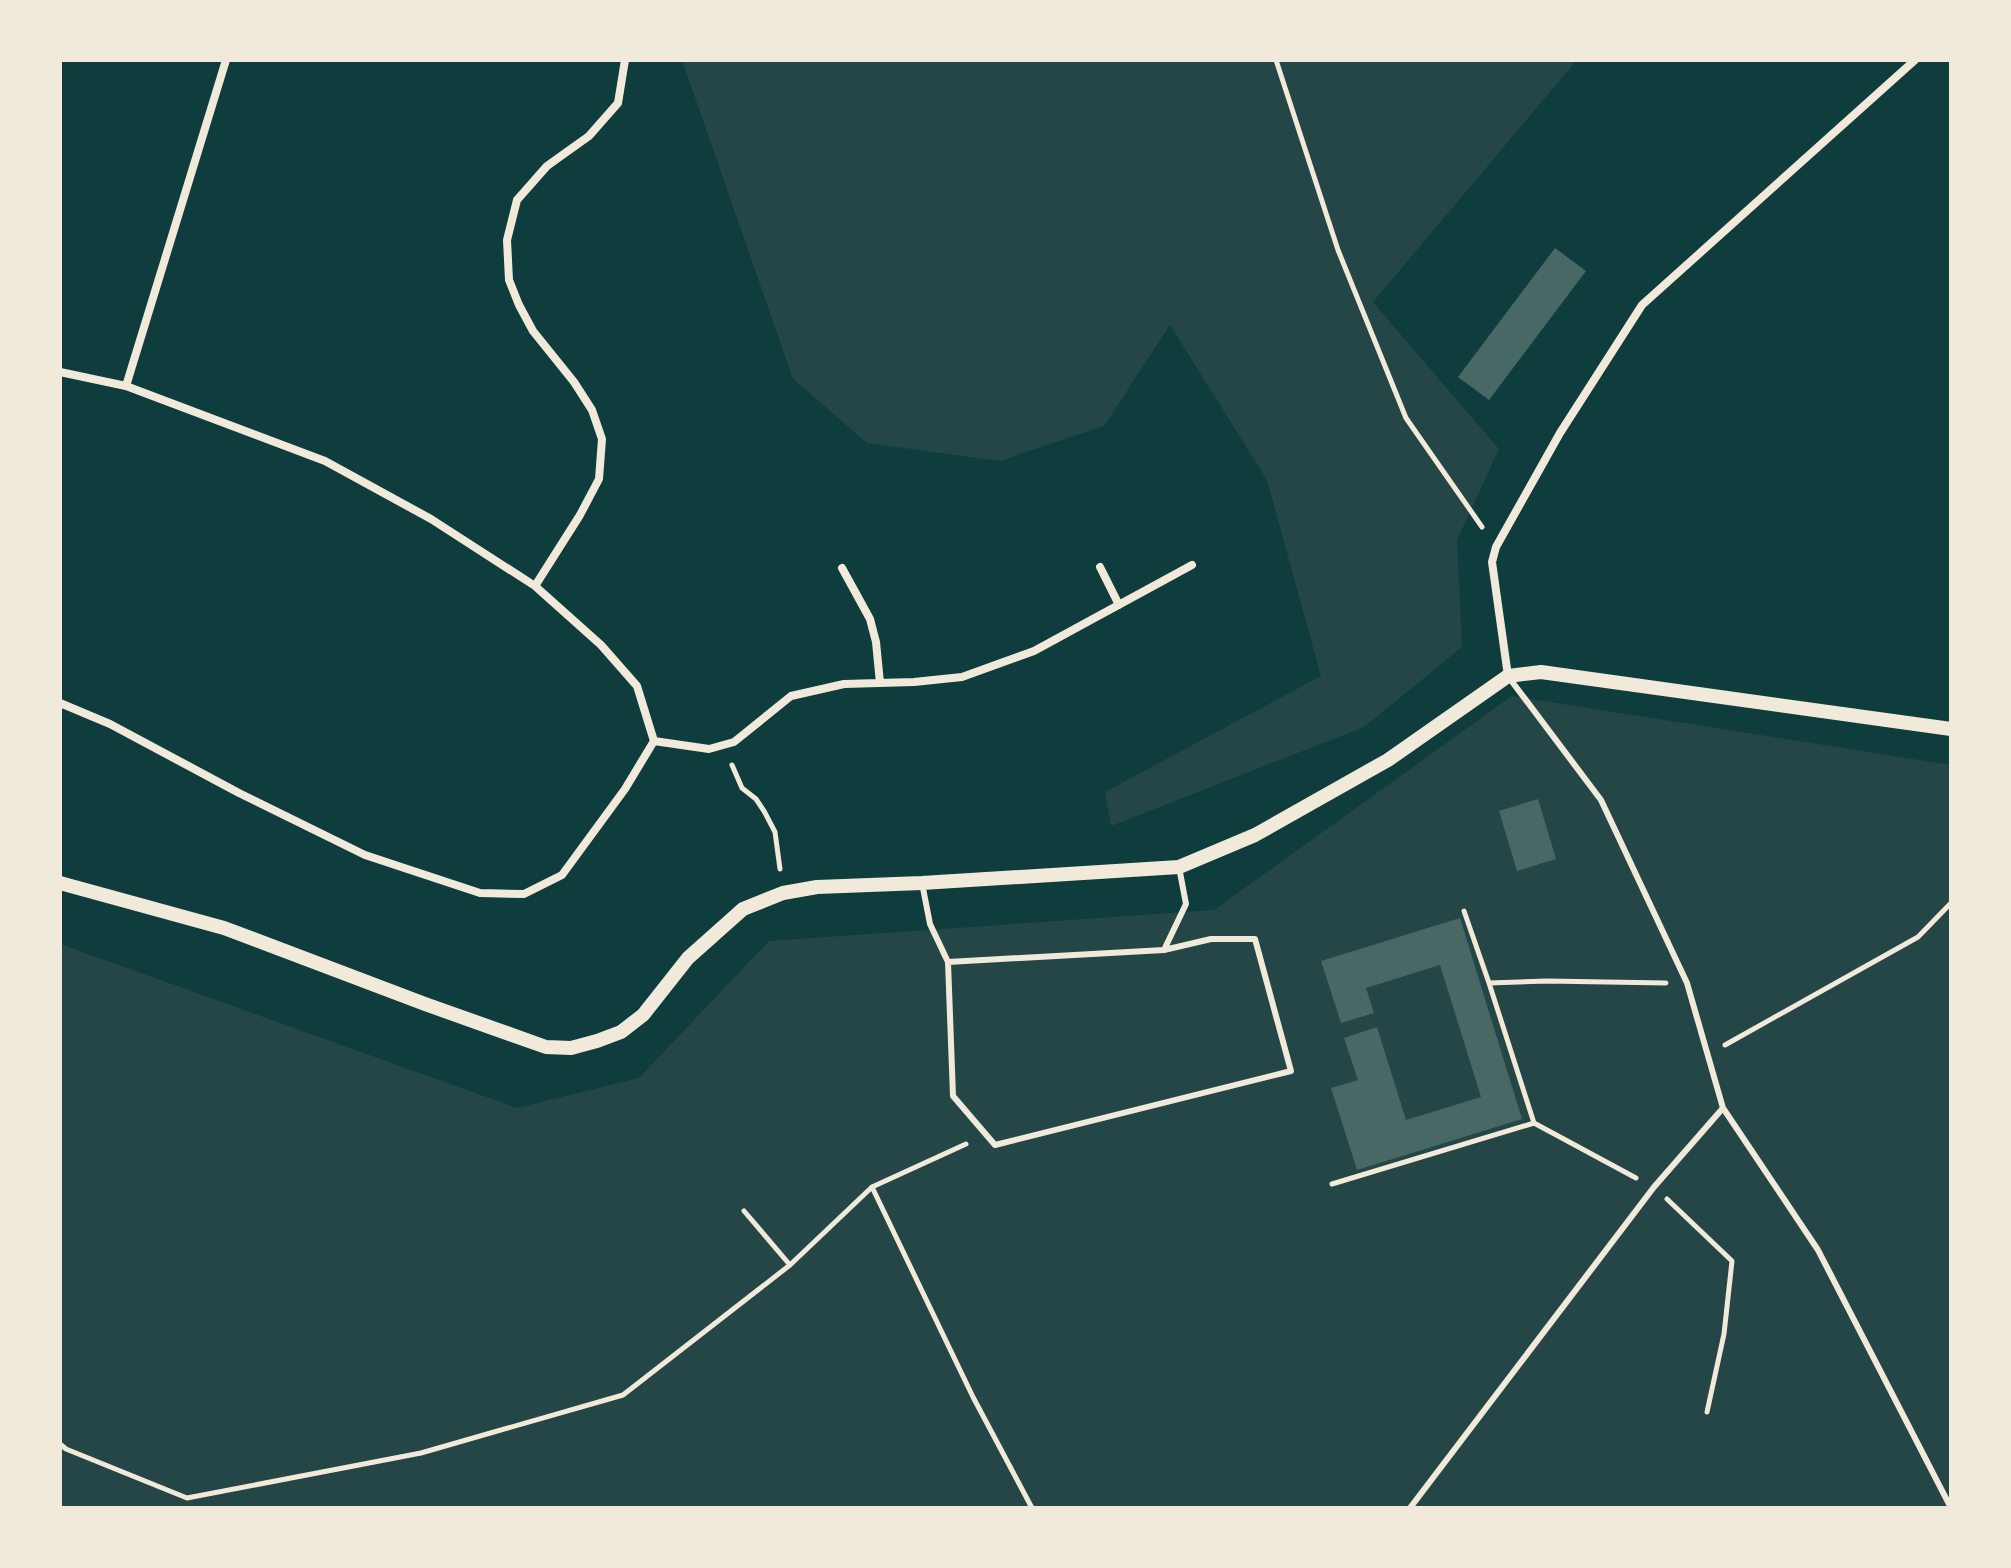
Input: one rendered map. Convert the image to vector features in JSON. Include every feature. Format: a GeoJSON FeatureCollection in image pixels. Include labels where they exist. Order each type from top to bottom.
{"type":"FeatureCollection","features":[{"type":"Feature","properties":{"kind":"street"},"geometry":{"type":"LineString","coordinates":[[126,386],[226,60]]}},
{"type":"Feature","properties":{"kind":"street"},"geometry":{"type":"LineString","coordinates":[[535,586],[599,479],[602,439],[592,410],[533,331],[519,305],[509,280],[507,240],[517,200],[547,166],[589,136],[618,103],[625,60]]}},
{"type":"Feature","properties":{"kind":"street"},"geometry":{"type":"LineString","coordinates":[[1508,676],[1492,562],[1496,547],[1560,433],[1642,305],[1915,60]]}},
{"type":"Feature","properties":{"kind":"street"},"geometry":{"type":"LineString","coordinates":[[60,372],[126,386],[325,461],[431,519],[535,586],[601,645],[637,686],[654,741],[625,789],[562,875],[524,894],[480,893],[365,855],[239,793],[110,724],[60,703]]}},
{"type":"Feature","properties":{"kind":"street"},"geometry":{"type":"LineString","coordinates":[[654,741],[709,749],[734,742],[791,696],[844,684],[962,677],[1034,651],[1192,565]]}},
{"type":"Feature","properties":{"kind":"street"},"geometry":{"type":"LineString","coordinates":[[1100,567],[1119,605]]}},
{"type":"Feature","properties":{"kind":"street"},"geometry":{"type":"LineString","coordinates":[[842,568],[870,619],[880,683]]}},
{"type":"Feature","properties":{"kind":"street"},"geometry":{"type":"LineString","coordinates":[[60,883],[224,928],[546,1047],[571,1048],[621,1032],[643,1015],[688,958],[743,909],[783,893],[817,887],[1179,867],[1255,835],[1388,760],[1508,676],[1541,672],[1951,729]]}},
{"type":"Feature","properties":{"kind":"lane"},"geometry":{"type":"LineString","coordinates":[[1508,676],[1601,800],[1687,983],[1723,1108],[1818,1250],[1951,1508]]}},
{"type":"Feature","properties":{"kind":"lane"},"geometry":{"type":"LineString","coordinates":[[1164,950],[1186,904],[1179,867]]}},
{"type":"Feature","properties":{"kind":"lane"},"geometry":{"type":"LineString","coordinates":[[922,883],[930,924],[948,962],[953,1096],[995,1145],[1291,1071],[1255,939],[1211,939],[1164,950],[948,962]]}},
{"type":"Feature","properties":{"kind":"lane"},"geometry":{"type":"LineString","coordinates":[[1410,1508],[1654,1187],[1723,1108]]}},
{"type":"Feature","properties":{"kind":"path"},"geometry":{"type":"LineString","coordinates":[[1276,60],[1338,250],[1406,418],[1496,547]]}},
{"type":"Feature","properties":{"kind":"path"},"geometry":{"type":"LineString","coordinates":[[727,745],[742,788],[756,799],[775,832],[783,893]]}},
{"type":"Feature","properties":{"kind":"path"},"geometry":{"type":"LineString","coordinates":[[1707,1056],[1918,937],[1951,903]]}},
{"type":"Feature","properties":{"kind":"path"},"geometry":{"type":"LineString","coordinates":[[1464,911],[1534,1123],[1654,1187],[1732,1261],[1724,1334],[1707,1412]]}},
{"type":"Feature","properties":{"kind":"path"},"geometry":{"type":"LineString","coordinates":[[1489,983],[1687,983]]}},
{"type":"Feature","properties":{"kind":"path"},"geometry":{"type":"LineString","coordinates":[[1332,1184],[1534,1123]]}},
{"type":"Feature","properties":{"kind":"path"},"geometry":{"type":"LineString","coordinates":[[60,1444],[187,1498],[421,1453],[623,1395],[790,1265],[872,1187],[984,1132]]}},
{"type":"Feature","properties":{"kind":"path"},"geometry":{"type":"LineString","coordinates":[[872,1187],[973,1397],[1032,1508]]}},
{"type":"Feature","properties":{"kind":"path"},"geometry":{"type":"LineString","coordinates":[[744,1211],[790,1265]]}},
{"type":"Feature","properties":{"kind":"shaded area"},"geometry":{"type":"Polygon","coordinates":[[[682,60],[1577,60],[1373,302],[1499,449],[1457,540],[1462,647],[1364,727],[1111,826],[1105,792],[1321,676],[1267,480],[1170,325],[1104,426],[1000,461],[867,443],[793,379],[682,60]]]}},
{"type":"Feature","properties":{"kind":"shaded area"},"geometry":{"type":"Polygon","coordinates":[[[1512,696],[1951,765],[1951,1508],[60,1508],[60,944],[517,1108],[639,1078],[769,941],[1214,910],[1512,696]]]}},
{"type":"Feature","properties":{"kind":"building"},"geometry":{"type":"Polygon","coordinates":[[[1555,248],[1586,271],[1489,400],[1458,377],[1555,248]]]}},
{"type":"Feature","properties":{"kind":"building"},"geometry":{"type":"Polygon","coordinates":[[[1538,799],[1556,859],[1517,871],[1499,811],[1538,799]]]}},
{"type":"Feature","properties":{"kind":"building"},"geometry":{"type":"Polygon","coordinates":[[[1460,918],[1522,1119],[1357,1170],[1331,1088],[1358,1080],[1344,1038],[1377,1027],[1406,1120],[1481,1097],[1440,965],[1366,988],[1374,1013],[1341,1023],[1321,961],[1460,918]]]}}]}
